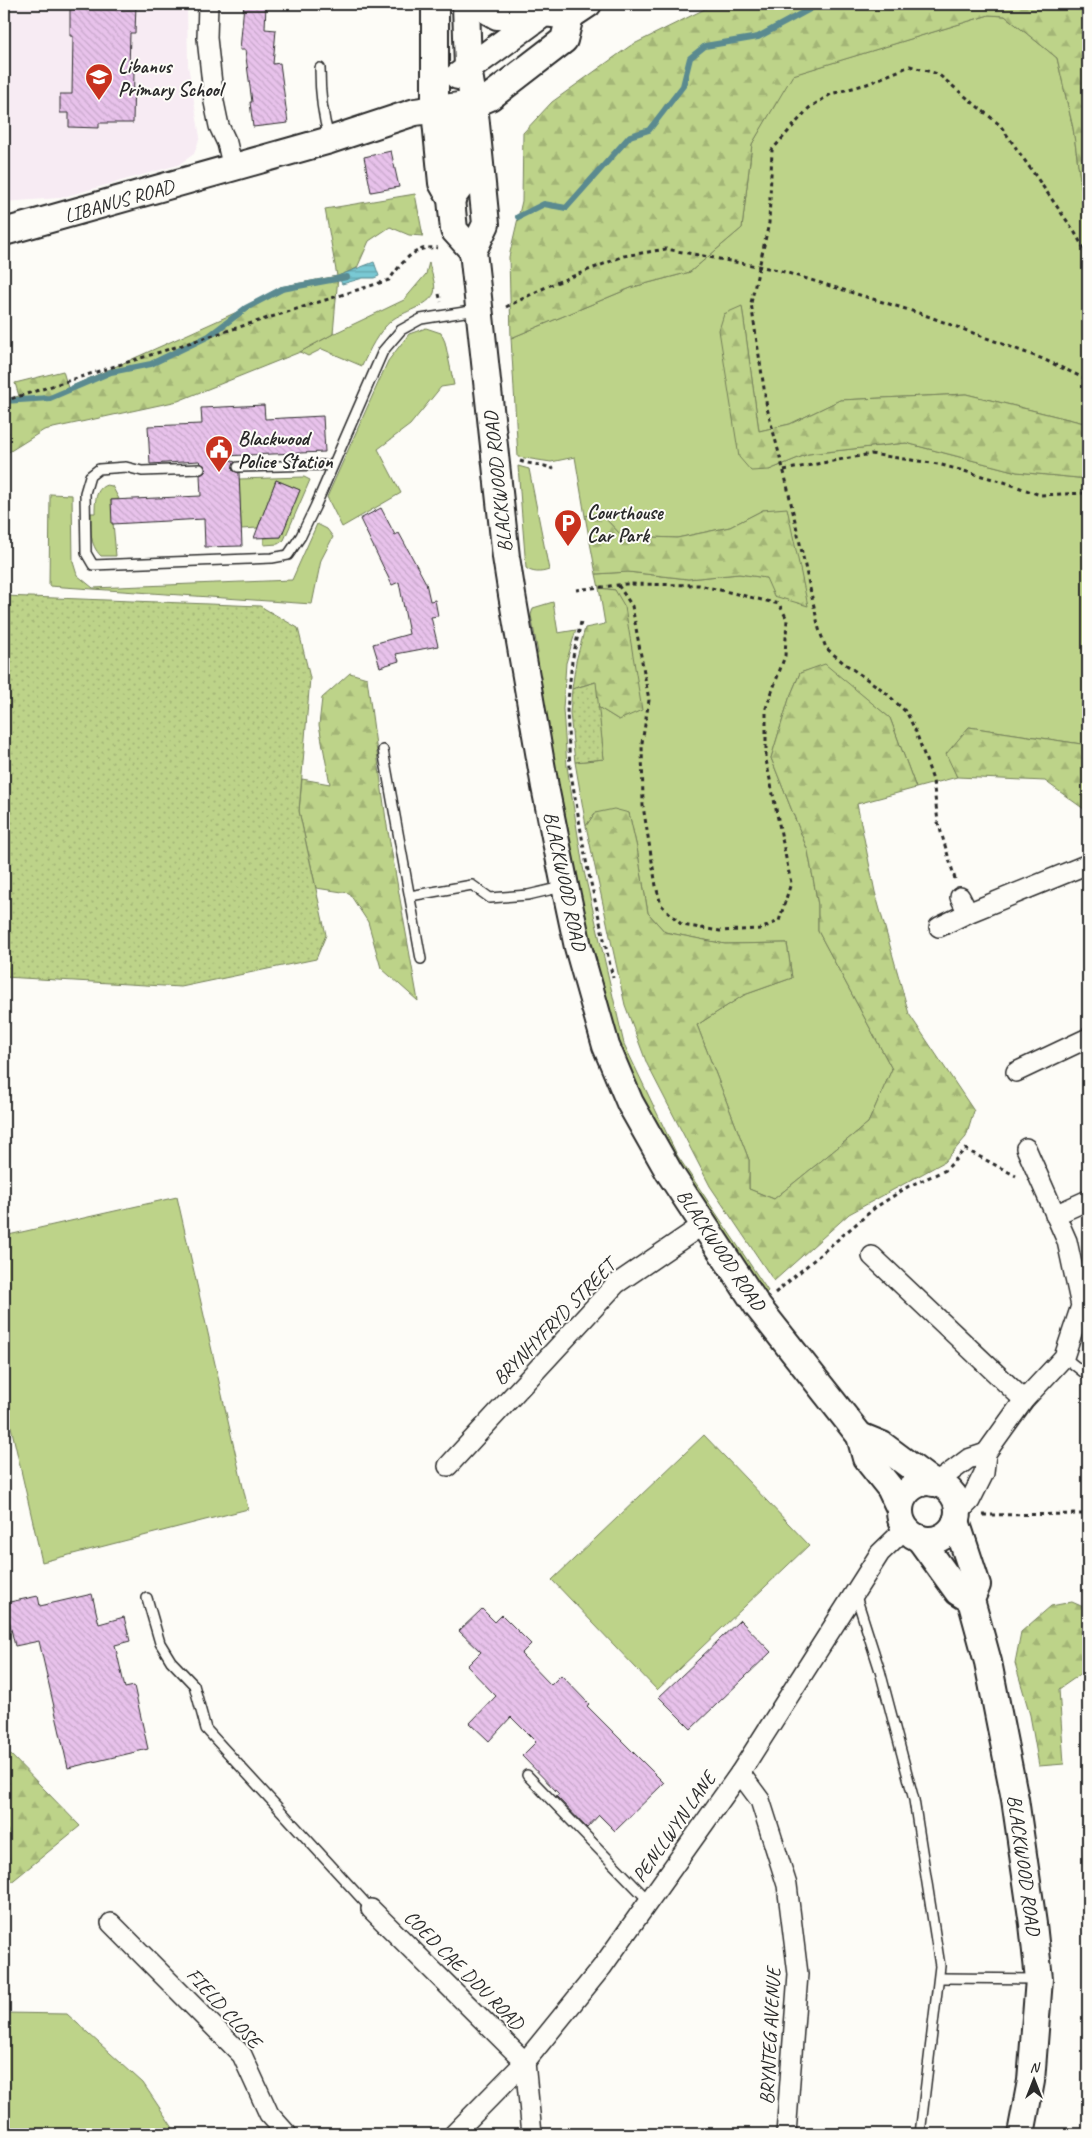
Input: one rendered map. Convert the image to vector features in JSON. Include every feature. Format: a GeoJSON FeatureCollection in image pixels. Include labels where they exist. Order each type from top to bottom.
{"type":"FeatureCollection","features":[{"type":"Feature","properties":{"kind":"main road"},"geometry":{"type":"LineString","coordinates":[[435,4],[463,183],[451,199],[454,230],[473,251],[486,224],[451,97],[466,4]]}},
{"type":"Feature","properties":{"kind":"main road"},"geometry":{"type":"LineString","coordinates":[[476,4],[497,16],[538,17]]}},
{"type":"Feature","properties":{"kind":"main road"},"geometry":{"type":"LineString","coordinates":[[451,97],[490,97],[564,40],[579,10]]}},
{"type":"Feature","properties":{"kind":"main road"},"geometry":{"type":"LineString","coordinates":[[451,97],[538,17],[544,13],[579,10]]}},
{"type":"Feature","properties":{"kind":"main road","name":"LIBANUS ROAD"},"geometry":{"type":"LineString","coordinates":[[4,232],[330,140],[451,97]]}},
{"type":"Feature","properties":{"kind":"main road","name":"BLACKWOOD ROAD"},"geometry":{"type":"LineString","coordinates":[[473,251],[506,558],[545,787],[565,886],[578,947],[606,1046],[630,1103],[669,1172],[758,1307],[860,1436],[866,1458],[890,1488],[908,1525],[958,1592],[971,1600]]}},
{"type":"Feature","properties":{"kind":"main road","name":"BLACKWOOD ROAD"},"geometry":{"type":"LineString","coordinates":[[860,1436],[882,1445],[935,1483]]}},
{"type":"Feature","properties":{"kind":"main road"},"geometry":{"type":"LineString","coordinates":[[924,1483],[935,1483],[950,1491],[965,1516],[941,1538],[930,1540],[908,1525],[908,1492],[924,1483]]}},
{"type":"Feature","properties":{"kind":"main road","name":"BLACKWOOD ROAD"},"geometry":{"type":"LineString","coordinates":[[965,1516],[977,1585],[971,1600],[988,1662],[1015,1799],[1039,1979],[1031,2081],[1021,2134]]}},
{"type":"Feature","properties":{"kind":"street"},"geometry":{"type":"LineString","coordinates":[[208,4],[207,38],[214,102],[218,126],[227,142],[233,168]]}},
{"type":"Feature","properties":{"kind":"street"},"geometry":{"type":"LineString","coordinates":[[939,927],[964,905],[1088,864]]}},
{"type":"Feature","properties":{"kind":"street"},"geometry":{"type":"LineString","coordinates":[[1016,1072],[1088,1038]]}},
{"type":"Feature","properties":{"kind":"street"},"geometry":{"type":"LineString","coordinates":[[965,1516],[984,1473],[986,1452],[1024,1400],[1064,1357],[1081,1306],[1067,1241],[1026,1148]]}},
{"type":"Feature","properties":{"kind":"street"},"geometry":{"type":"LineString","coordinates":[[1055,1215],[1088,1200]]}},
{"type":"Feature","properties":{"kind":"street","name":"BRYNHYFRYD STREET"},"geometry":{"type":"LineString","coordinates":[[448,1466],[616,1284],[704,1224]]}},
{"type":"Feature","properties":{"kind":"street"},"geometry":{"type":"LineString","coordinates":[[872,1256],[1024,1400]]}},
{"type":"Feature","properties":{"kind":"street"},"geometry":{"type":"LineString","coordinates":[[935,1483],[968,1459],[986,1452]]}},
{"type":"Feature","properties":{"kind":"street","name":"PENLLWYN LANE"},"geometry":{"type":"LineString","coordinates":[[454,2134],[525,2062],[602,1967],[740,1773],[880,1553],[908,1525]]}},
{"type":"Feature","properties":{"kind":"street","name":"BRYNTEG AVENUE"},"geometry":{"type":"LineString","coordinates":[[740,1773],[760,1800],[787,1885],[798,1974],[786,2134]]}},
{"type":"Feature","properties":{"kind":"street","name":"COED CAE DDU ROAD"},"geometry":{"type":"LineString","coordinates":[[371,1909],[525,2062]]}},
{"type":"Feature","properties":{"kind":"street","name":"FIELD CLOSE"},"geometry":{"type":"LineString","coordinates":[[111,1923],[242,2055],[269,2114],[287,2134]]}},
{"type":"Feature","properties":{"kind":"street"},"geometry":{"type":"LineString","coordinates":[[525,2062],[532,2134]]}},
{"type":"Feature","properties":{"kind":"lane"},"geometry":{"type":"LineString","coordinates":[[320,68],[322,114],[330,140]]}},
{"type":"Feature","properties":{"kind":"lane"},"geometry":{"type":"LineString","coordinates":[[200,469],[142,471],[126,467],[100,469],[90,476],[85,493],[86,553],[93,565],[272,558],[288,555],[301,536],[315,507],[383,351],[401,330],[421,320],[478,310]]}},
{"type":"Feature","properties":{"kind":"lane"},"geometry":{"type":"LineString","coordinates":[[238,467],[323,464],[332,467]]}},
{"type":"Feature","properties":{"kind":"lane"},"geometry":{"type":"LineString","coordinates":[[383,750],[421,959]]}},
{"type":"Feature","properties":{"kind":"lane"},"geometry":{"type":"LineString","coordinates":[[410,896],[472,885],[490,898],[528,895],[565,886]]}},
{"type":"Feature","properties":{"kind":"lane"},"geometry":{"type":"LineString","coordinates":[[1064,1357],[1088,1376]]}},
{"type":"Feature","properties":{"kind":"lane"},"geometry":{"type":"LineString","coordinates":[[855,1593],[880,1671],[914,1800],[940,1966],[920,2134]]}},
{"type":"Feature","properties":{"kind":"lane"},"geometry":{"type":"LineString","coordinates":[[147,1598],[160,1643],[171,1661],[194,1685],[206,1729],[371,1909]]}},
{"type":"Feature","properties":{"kind":"lane"},"geometry":{"type":"LineString","coordinates":[[527,1775],[649,1901]]}},
{"type":"Feature","properties":{"kind":"lane"},"geometry":{"type":"LineString","coordinates":[[940,1978],[1039,1979]]}},
{"type":"Feature","properties":{"kind":"path"},"geometry":{"type":"LineString","coordinates":[[964,905],[938,822],[933,780],[908,714],[884,690],[844,664],[826,648],[819,629],[784,470],[767,408],[751,303],[769,223],[772,150],[809,108],[831,94],[867,84],[910,66],[938,74],[1000,125],[1074,231],[1088,256]]}},
{"type":"Feature","properties":{"kind":"path"},"geometry":{"type":"LineString","coordinates":[[4,401],[389,280],[408,255],[426,249],[433,247],[473,251]]}},
{"type":"Feature","properties":{"kind":"path"},"geometry":{"type":"LineString","coordinates":[[506,307],[548,286],[624,256],[666,249],[758,266],[922,314],[1043,358],[1088,380]]}},
{"type":"Feature","properties":{"kind":"path"},"geometry":{"type":"LineString","coordinates":[[439,294],[440,302]]}},
{"type":"Feature","properties":{"kind":"path"},"geometry":{"type":"LineString","coordinates":[[784,470],[871,454],[938,464],[1004,482],[1040,495],[1088,493]]}},
{"type":"Feature","properties":{"kind":"path"},"geometry":{"type":"LineString","coordinates":[[514,460],[529,464],[543,464],[554,469]]}},
{"type":"Feature","properties":{"kind":"path"},"geometry":{"type":"LineString","coordinates":[[576,590],[618,585],[700,585],[780,604],[787,618],[785,656],[766,708],[766,760],[790,882],[779,921],[760,929],[720,931],[682,925],[661,904],[656,886],[643,806],[642,743],[649,700],[632,606],[618,585]]}},
{"type":"Feature","properties":{"kind":"path"},"geometry":{"type":"LineString","coordinates":[[581,622],[572,661],[567,710],[570,768],[587,866],[614,983]]}},
{"type":"Feature","properties":{"kind":"path"},"geometry":{"type":"LineString","coordinates":[[772,1288],[773,1294],[876,1207],[909,1186],[946,1170],[966,1149],[1030,1183],[1040,1183]]}},
{"type":"Feature","properties":{"kind":"path"},"geometry":{"type":"LineString","coordinates":[[965,1516],[1088,1514]]}},
{"type":"Feature","properties":{"kind":"shaded area","name":"Libanus Primary School"},"geometry":{"type":"Polygon","coordinates":[[[4,4],[187,4],[188,65],[200,137],[194,154],[178,165],[60,198],[4,202],[4,4]]]}},
{"type":"Feature","properties":{"kind":"green space"},"geometry":{"type":"Polygon","coordinates":[[[715,4],[1088,4],[1088,227],[1073,128],[1057,58],[1005,16],[989,15],[793,75],[752,144],[742,228],[690,272],[633,287],[511,338],[509,257],[522,201],[523,133],[552,102],[630,46],[715,4]]]}},
{"type":"Feature","properties":{"kind":"green space"},"geometry":{"type":"Polygon","coordinates":[[[989,15],[1005,16],[1057,58],[1073,128],[1088,227],[1088,424],[966,394],[840,400],[790,424],[759,431],[742,307],[724,314],[769,470],[808,454],[906,443],[1017,472],[1088,479],[1088,745],[969,727],[947,754],[957,777],[916,788],[890,718],[825,665],[800,673],[789,699],[771,758],[808,851],[818,905],[818,931],[892,1069],[868,1123],[774,1199],[749,1189],[749,1160],[697,1025],[744,995],[792,978],[787,943],[725,944],[665,932],[648,913],[629,813],[595,813],[586,826],[575,762],[604,759],[598,707],[619,720],[615,590],[599,588],[596,574],[628,572],[688,579],[739,574],[766,578],[787,509],[763,510],[730,527],[677,538],[622,536],[600,513],[585,516],[575,457],[551,462],[518,457],[511,338],[633,287],[690,272],[742,228],[752,144],[792,75],[989,15]]]}},
{"type":"Feature","properties":{"kind":"green space"},"geometry":{"type":"Polygon","coordinates":[[[415,194],[423,236],[409,235],[390,227],[369,241],[357,268],[338,276],[333,334],[300,352],[178,401],[44,430],[4,455],[4,400],[19,396],[15,383],[63,371],[68,388],[268,298],[280,287],[337,276],[325,209],[415,194]]]}},
{"type":"Feature","properties":{"kind":"green space"},"geometry":{"type":"Polygon","coordinates":[[[429,262],[435,286],[431,298],[427,302],[392,320],[374,342],[362,366],[322,349],[308,356],[300,352],[404,300],[426,274],[429,262]]]}},
{"type":"Feature","properties":{"kind":"green space"},"geometry":{"type":"Polygon","coordinates":[[[742,306],[759,431],[790,424],[840,400],[966,394],[1088,424],[1088,479],[1017,472],[906,443],[808,454],[769,470],[751,471],[739,457],[719,330],[724,314],[742,306]]]}},
{"type":"Feature","properties":{"kind":"green space"},"geometry":{"type":"Polygon","coordinates":[[[426,328],[441,333],[445,342],[454,385],[441,387],[410,425],[378,449],[401,493],[342,527],[327,497],[388,361],[409,334],[426,328]]]}},
{"type":"Feature","properties":{"kind":"green space"},"geometry":{"type":"Polygon","coordinates":[[[518,466],[529,469],[549,570],[546,571],[534,572],[526,568],[518,466]]]}},
{"type":"Feature","properties":{"kind":"green space"},"geometry":{"type":"Polygon","coordinates":[[[304,477],[310,480],[284,540],[278,544],[264,545],[264,538],[281,537],[300,490],[276,480],[258,528],[241,529],[239,479],[304,477]]]}},
{"type":"Feature","properties":{"kind":"green space"},"geometry":{"type":"Polygon","coordinates":[[[107,485],[112,486],[119,499],[111,500],[116,556],[101,556],[94,547],[91,536],[91,513],[95,513],[100,489],[107,485]]]}},
{"type":"Feature","properties":{"kind":"green space"},"geometry":{"type":"Polygon","coordinates":[[[50,494],[72,495],[73,562],[77,575],[93,588],[292,580],[317,524],[327,529],[333,537],[321,560],[312,604],[49,586],[50,494]]]}},
{"type":"Feature","properties":{"kind":"green space"},"geometry":{"type":"Polygon","coordinates":[[[787,508],[808,606],[774,596],[766,578],[739,574],[688,579],[628,572],[596,574],[585,516],[600,513],[622,536],[677,538],[730,527],[763,510],[787,508]]]}},
{"type":"Feature","properties":{"kind":"green space"},"geometry":{"type":"Polygon","coordinates":[[[599,588],[615,590],[625,607],[642,710],[619,720],[598,707],[595,682],[572,689],[576,661],[585,628],[605,624],[599,588]]]}},
{"type":"Feature","properties":{"kind":"green space"},"geometry":{"type":"Polygon","coordinates":[[[4,596],[260,606],[298,628],[310,678],[299,811],[326,935],[316,959],[181,987],[4,977],[4,596]]]}},
{"type":"Feature","properties":{"kind":"green space"},"geometry":{"type":"Polygon","coordinates":[[[553,602],[558,633],[576,630],[566,663],[563,709],[567,766],[583,867],[624,1044],[677,1155],[768,1291],[765,1294],[683,1173],[648,1112],[616,1041],[567,841],[531,655],[538,653],[531,615],[533,608],[553,602]]]}},
{"type":"Feature","properties":{"kind":"green space"},"geometry":{"type":"Polygon","coordinates":[[[825,664],[890,718],[916,788],[857,804],[875,892],[909,1014],[974,1111],[966,1137],[944,1162],[849,1214],[774,1281],[710,1186],[647,1064],[625,1005],[586,826],[595,813],[614,809],[629,813],[648,913],[665,932],[725,944],[787,943],[792,978],[744,995],[697,1025],[749,1160],[749,1189],[774,1199],[868,1123],[892,1069],[818,931],[818,905],[808,851],[771,758],[789,699],[800,673],[825,664]]]}},
{"type":"Feature","properties":{"kind":"green space"},"geometry":{"type":"Polygon","coordinates":[[[350,673],[367,678],[386,820],[418,1001],[381,968],[368,922],[349,893],[316,888],[299,811],[302,779],[330,784],[319,725],[322,698],[350,673]]]}},
{"type":"Feature","properties":{"kind":"green space"},"geometry":{"type":"Polygon","coordinates":[[[596,682],[604,759],[575,762],[570,713],[572,689],[596,682]]]}},
{"type":"Feature","properties":{"kind":"green space"},"geometry":{"type":"Polygon","coordinates":[[[969,727],[1088,745],[1088,812],[1045,781],[957,777],[946,754],[969,727]]]}},
{"type":"Feature","properties":{"kind":"green space"},"geometry":{"type":"Polygon","coordinates":[[[177,1197],[248,1509],[42,1562],[4,1396],[4,1236],[177,1197]]]}},
{"type":"Feature","properties":{"kind":"green space"},"geometry":{"type":"Polygon","coordinates":[[[704,1435],[809,1545],[657,1690],[552,1580],[704,1435]]]}},
{"type":"Feature","properties":{"kind":"green space"},"geometry":{"type":"Polygon","coordinates":[[[1072,1602],[1088,1609],[1088,1669],[1059,1689],[1064,1764],[1039,1766],[1030,1715],[1015,1663],[1021,1632],[1051,1606],[1072,1602]]]}},
{"type":"Feature","properties":{"kind":"green space"},"geometry":{"type":"Polygon","coordinates":[[[4,1738],[8,1752],[80,1826],[4,1888],[4,1738]]]}},
{"type":"Feature","properties":{"kind":"green space"},"geometry":{"type":"Polygon","coordinates":[[[4,2013],[67,2014],[143,2083],[177,2134],[4,2134],[4,2013]]]}},
{"type":"Feature","properties":{"kind":"water"},"geometry":{"type":"Polygon","coordinates":[[[374,262],[379,276],[342,284],[338,276],[374,262]]]}},
{"type":"Feature","properties":{"kind":"building"},"geometry":{"type":"Polygon","coordinates":[[[70,4],[136,4],[135,33],[130,33],[129,71],[134,71],[133,123],[99,123],[99,128],[69,127],[69,113],[60,113],[60,94],[72,94],[73,36],[70,36],[70,4]]]}},
{"type":"Feature","properties":{"kind":"building"},"geometry":{"type":"Polygon","coordinates":[[[244,4],[266,4],[265,29],[276,30],[273,64],[280,63],[288,123],[253,127],[250,102],[252,102],[245,50],[240,50],[244,4]]]}},
{"type":"Feature","properties":{"kind":"building"},"geometry":{"type":"Polygon","coordinates":[[[391,151],[399,187],[371,192],[364,157],[391,151]]]}},
{"type":"Feature","properties":{"kind":"building","name":"Blackwood Police Station"},"geometry":{"type":"Polygon","coordinates":[[[264,405],[265,419],[323,416],[325,452],[221,456],[235,462],[232,470],[239,473],[242,546],[205,547],[204,519],[112,524],[111,500],[201,496],[200,475],[205,472],[206,468],[199,461],[150,464],[148,426],[202,424],[201,408],[264,405]]]}},
{"type":"Feature","properties":{"kind":"building"},"geometry":{"type":"Polygon","coordinates":[[[276,480],[300,490],[281,537],[254,538],[276,480]]]}},
{"type":"Feature","properties":{"kind":"building"},"geometry":{"type":"Polygon","coordinates":[[[381,508],[395,535],[399,533],[426,583],[430,601],[435,600],[438,616],[431,617],[438,646],[396,654],[399,661],[380,667],[373,644],[409,634],[399,582],[392,585],[360,519],[381,508]]]}},
{"type":"Feature","properties":{"kind":"building"},"geometry":{"type":"Polygon","coordinates":[[[92,1594],[99,1624],[124,1617],[130,1641],[115,1645],[125,1688],[134,1686],[148,1749],[68,1768],[39,1641],[15,1646],[5,1603],[38,1596],[40,1606],[92,1594]]]}},
{"type":"Feature","properties":{"kind":"building"},"geometry":{"type":"Polygon","coordinates":[[[482,1609],[495,1622],[502,1615],[531,1644],[521,1654],[551,1685],[561,1675],[589,1704],[587,1706],[664,1783],[615,1831],[599,1815],[587,1828],[556,1796],[559,1794],[522,1756],[536,1742],[511,1717],[489,1741],[470,1723],[496,1696],[467,1666],[481,1652],[459,1631],[482,1609]]]}},
{"type":"Feature","properties":{"kind":"building"},"geometry":{"type":"Polygon","coordinates":[[[740,1620],[771,1652],[691,1729],[659,1697],[740,1620]]]}},
{"type":"Feature","properties":{"kind":"waterway"},"geometry":{"type":"LineString","coordinates":[[518,217],[544,204],[566,208],[630,136],[649,130],[683,86],[690,58],[705,46],[758,37],[819,4]]}},
{"type":"Feature","properties":{"kind":"waterway"},"geometry":{"type":"LineString","coordinates":[[4,401],[50,398],[111,372],[151,364],[209,336],[246,308],[282,289],[347,277]]}},
{"type":"Feature","properties":{"kind":"place","name":"Libanus Primary School"},"geometry":{"type":"Point","coordinates":[99,101]}},
{"type":"Feature","properties":{"kind":"place","name":"Blackwood Police Station"},"geometry":{"type":"Point","coordinates":[219,473]}},
{"type":"Feature","properties":{"kind":"place","name":"Courthouse Car Park"},"geometry":{"type":"Point","coordinates":[568,547]}}]}
